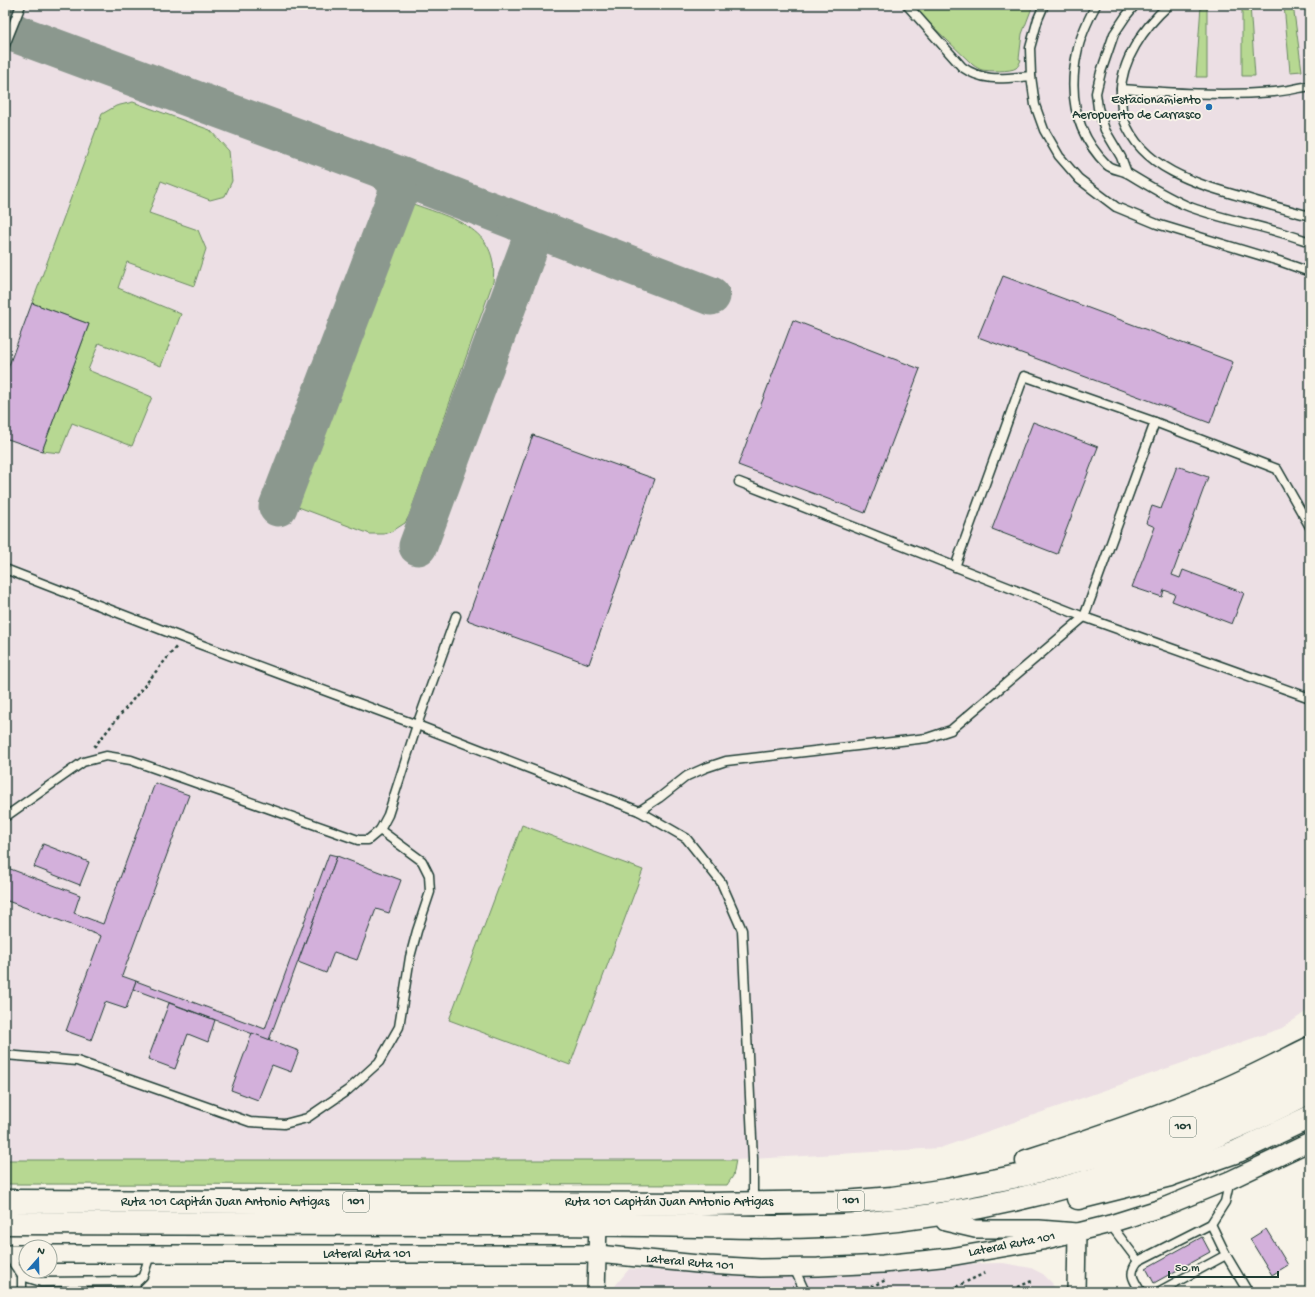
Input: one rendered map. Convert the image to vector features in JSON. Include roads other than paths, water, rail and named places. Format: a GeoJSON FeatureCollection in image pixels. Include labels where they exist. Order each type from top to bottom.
{"type":"FeatureCollection","features":[{"type":"Feature","properties":{"kind":"highway"},"geometry":{"type":"LineString","coordinates":[[994,1181],[1016,1164],[1139,1123],[1220,1092],[1276,1066],[1310,1048]]}},
{"type":"Feature","properties":{"kind":"highway","name":"Ruta 101 Capitán Juan Antonio Artigas"},"geometry":{"type":"LineString","coordinates":[[5,1201],[753,1203],[844,1202],[892,1198],[1023,1175],[1124,1149],[1225,1110],[1276,1087],[1310,1068]]}},
{"type":"Feature","properties":{"kind":"highway","name":"Ruta 101 Capitán Juan Antonio Artigas"},"geometry":{"type":"LineString","coordinates":[[5,1223],[598,1224],[779,1227],[857,1224],[975,1209],[1060,1189],[1127,1169],[1220,1135],[1310,1092]]}},
{"type":"Feature","properties":{"kind":"highway"},"geometry":{"type":"LineString","coordinates":[[913,1218],[945,1222],[1021,1211],[1080,1198],[1170,1175],[1238,1151],[1310,1117]]}},
{"type":"Feature","properties":{"kind":"street","name":"Lateral Ruta 101"},"geometry":{"type":"LineString","coordinates":[[58,1254],[598,1254],[708,1265],[794,1268],[883,1264],[950,1257],[1042,1241],[1110,1224],[1161,1208],[1230,1180],[1310,1142]]}},
{"type":"Feature","properties":{"kind":"street"},"geometry":{"type":"LineString","coordinates":[[945,1222],[975,1229],[1039,1229],[1077,1232],[1076,1292]]}},
{"type":"Feature","properties":{"kind":"street"},"geometry":{"type":"LineString","coordinates":[[596,1292],[598,1224]]}},
{"type":"Feature","properties":{"kind":"street"},"geometry":{"type":"LineString","coordinates":[[6,1253],[18,1254]]}},
{"type":"Feature","properties":{"kind":"lane"},"geometry":{"type":"LineString","coordinates":[[5,45],[21,5]]}},
{"type":"Feature","properties":{"kind":"lane"},"geometry":{"type":"LineString","coordinates":[[907,5],[962,67],[970,72],[991,79],[1030,76]]}},
{"type":"Feature","properties":{"kind":"lane"},"geometry":{"type":"LineString","coordinates":[[1044,5],[1038,19],[1030,48],[1030,76],[1035,105],[1044,130],[1059,156],[1079,179],[1116,207],[1157,224],[1279,261],[1310,272]]}},
{"type":"Feature","properties":{"kind":"lane"},"geometry":{"type":"LineString","coordinates":[[1096,5],[1087,23],[1077,52],[1073,80],[1075,106],[1080,125],[1093,147],[1108,166],[1127,173],[1161,194],[1186,205],[1214,215],[1276,231],[1310,242]]}},
{"type":"Feature","properties":{"kind":"lane"},"geometry":{"type":"LineString","coordinates":[[1127,173],[1121,157],[1105,130],[1098,108],[1096,93],[1101,72],[1114,34],[1126,16],[1136,5]]}},
{"type":"Feature","properties":{"kind":"lane"},"geometry":{"type":"LineString","coordinates":[[1169,5],[1144,33],[1131,52],[1124,71],[1121,88],[1123,118],[1131,134],[1140,147],[1151,158],[1173,172],[1196,183],[1310,216]]}},
{"type":"Feature","properties":{"kind":"lane"},"geometry":{"type":"LineString","coordinates":[[1121,88],[1178,94],[1223,94],[1275,92],[1310,86]]}},
{"type":"Feature","properties":{"kind":"lane"},"geometry":{"type":"LineString","coordinates":[[955,567],[1024,376],[1155,422],[1277,469],[1310,527]]}},
{"type":"Feature","properties":{"kind":"lane"},"geometry":{"type":"LineString","coordinates":[[639,811],[659,798],[687,776],[726,761],[926,738],[951,730],[1084,617],[1155,422]]}},
{"type":"Feature","properties":{"kind":"lane"},"geometry":{"type":"LineString","coordinates":[[739,482],[1084,617],[1310,698]]}},
{"type":"Feature","properties":{"kind":"lane"},"geometry":{"type":"LineString","coordinates":[[5,569],[639,811],[686,838],[721,882],[742,930],[753,1159],[753,1203]]}},
{"type":"Feature","properties":{"kind":"lane"},"geometry":{"type":"LineString","coordinates":[[5,817],[83,762],[106,756],[131,760],[358,840],[368,840],[380,830],[388,815],[417,725],[456,616]]}},
{"type":"Feature","properties":{"kind":"lane"},"geometry":{"type":"LineString","coordinates":[[5,1055],[77,1061],[250,1122],[284,1124],[307,1118],[348,1090],[380,1062],[399,1027],[410,957],[430,892],[429,875],[422,861],[380,830]]}},
{"type":"Feature","properties":{"kind":"lane"},"geometry":{"type":"LineString","coordinates":[[1141,1292],[1132,1276],[1132,1268],[1138,1261],[1211,1224],[1225,1202],[1230,1180]]}},
{"type":"Feature","properties":{"kind":"lane"},"geometry":{"type":"LineString","coordinates":[[1110,1224],[1138,1261]]}},
{"type":"Feature","properties":{"kind":"lane"},"geometry":{"type":"LineString","coordinates":[[1211,1224],[1226,1255],[1248,1292]]}},
{"type":"Feature","properties":{"kind":"lane"},"geometry":{"type":"LineString","coordinates":[[6,1253],[18,1270]]}},
{"type":"Feature","properties":{"kind":"lane"},"geometry":{"type":"LineString","coordinates":[[32,1279],[41,1282],[136,1281],[144,1276],[150,1254]]}},
{"type":"Feature","properties":{"kind":"lane"},"geometry":{"type":"LineString","coordinates":[[1158,1292],[1226,1255]]}},
{"type":"Feature","properties":{"kind":"lane"},"geometry":{"type":"LineString","coordinates":[[794,1268],[805,1292]]}},
{"type":"Feature","properties":{"kind":"lane"},"geometry":{"type":"LineString","coordinates":[[22,1279],[22,1292]]}},
{"type":"Feature","properties":{"kind":"lane"},"geometry":{"type":"LineString","coordinates":[[135,1292],[136,1281]]}},
{"type":"Feature","properties":{"kind":"place","name":"Estacionamiento Aeropuerto de Carrasco"},"geometry":{"type":"Point","coordinates":[1209,107]}}]}
